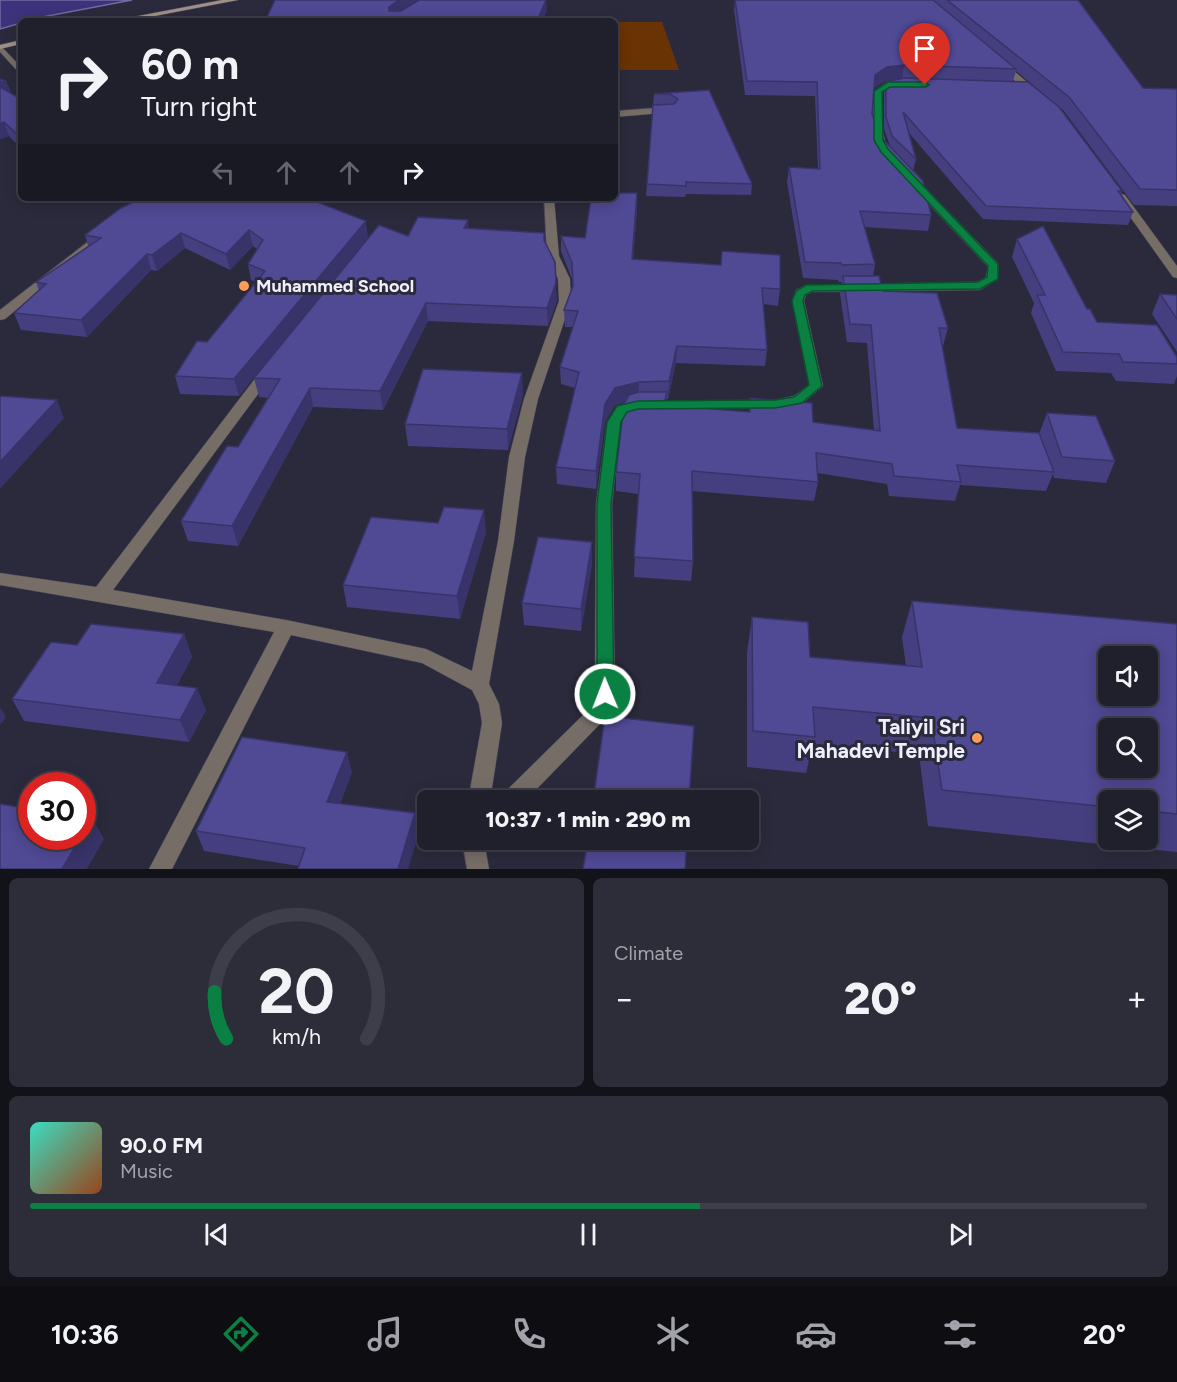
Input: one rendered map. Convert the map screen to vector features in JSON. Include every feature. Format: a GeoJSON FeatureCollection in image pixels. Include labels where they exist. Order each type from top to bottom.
{"type":"FeatureCollection","features":[{"type":"Feature","properties":{"kind":"main road"},"geometry":{"type":"LineString","coordinates":[[133,18],[234,0]]}},
{"type":"Feature","properties":{"kind":"main road"},"geometry":{"type":"LineString","coordinates":[[0,47],[18,43]]}},
{"type":"Feature","properties":{"kind":"street"},"geometry":{"type":"LineString","coordinates":[[0,47],[18,68]]}},
{"type":"Feature","properties":{"kind":"street"},"geometry":{"type":"LineString","coordinates":[[994,59],[1044,101]]}},
{"type":"Feature","properties":{"kind":"street"},"geometry":{"type":"LineString","coordinates":[[522,790],[594,717],[605,694],[604,504],[614,422],[622,409],[638,405],[775,404],[798,400],[816,386],[798,301],[800,293],[810,288],[980,286],[992,279],[994,266],[896,163],[878,140],[878,91],[888,85],[913,84]]}},
{"type":"Feature","properties":{"kind":"street"},"geometry":{"type":"LineString","coordinates":[[1017,88],[1028,88]]}},
{"type":"Feature","properties":{"kind":"street"},"geometry":{"type":"LineString","coordinates":[[618,114],[670,110]]}},
{"type":"Feature","properties":{"kind":"street"},"geometry":{"type":"LineString","coordinates":[[1117,192],[1177,274]]}},
{"type":"Feature","properties":{"kind":"street"},"geometry":{"type":"LineString","coordinates":[[481,790],[492,723],[489,704],[480,684],[506,541],[518,457],[531,399],[565,301],[564,279],[554,256],[549,201]]}},
{"type":"Feature","properties":{"kind":"street"},"geometry":{"type":"LineString","coordinates":[[0,316],[71,256],[113,226]]}},
{"type":"Feature","properties":{"kind":"street"},"geometry":{"type":"LineString","coordinates":[[100,594],[275,362]]}},
{"type":"Feature","properties":{"kind":"street"},"geometry":{"type":"LineString","coordinates":[[0,579],[286,627],[426,656],[480,684]]}},
{"type":"Feature","properties":{"kind":"street"},"geometry":{"type":"LineString","coordinates":[[160,869],[286,627]]}},
{"type":"Feature","properties":{"kind":"street"},"geometry":{"type":"LineString","coordinates":[[475,850],[478,869]]}},
{"type":"Feature","properties":{"kind":"shaded area"},"geometry":{"type":"Polygon","coordinates":[[[0,0],[132,0],[37,18],[18,18],[18,24],[0,29],[0,0]]]}},
{"type":"Feature","properties":{"kind":"shaded area"},"geometry":{"type":"Polygon","coordinates":[[[618,22],[662,22],[679,70],[618,70],[618,22]]]}},
{"type":"Feature","properties":{"kind":"building"},"geometry":{"type":"Polygon","coordinates":[[[275,0],[399,0],[389,7],[389,11],[401,11],[419,0],[546,0],[538,18],[266,18],[275,0]]]}},
{"type":"Feature","properties":{"kind":"building"},"geometry":{"type":"Polygon","coordinates":[[[735,0],[933,0],[1016,69],[904,65],[887,67],[875,75],[872,114],[880,136],[923,181],[931,215],[860,211],[875,264],[842,265],[841,263],[805,262],[789,167],[820,169],[817,82],[747,81],[735,0]]]}},
{"type":"Feature","properties":{"kind":"building"},"geometry":{"type":"Polygon","coordinates":[[[947,0],[1078,0],[1143,88],[1177,89],[1177,190],[1140,189],[1069,97],[947,0]]]}},
{"type":"Feature","properties":{"kind":"building"},"geometry":{"type":"Polygon","coordinates":[[[904,78],[1028,82],[1059,107],[1122,191],[1118,191],[1133,212],[986,206],[903,112],[916,159],[892,136],[886,117],[886,82],[904,78]]]}},
{"type":"Feature","properties":{"kind":"building"},"geometry":{"type":"Polygon","coordinates":[[[0,87],[18,97],[18,135],[4,122],[0,123],[0,87]]]}},
{"type":"Feature","properties":{"kind":"building"},"geometry":{"type":"Polygon","coordinates":[[[709,90],[752,184],[686,182],[686,186],[647,184],[653,105],[674,104],[678,99],[670,94],[654,94],[709,90]]]}},
{"type":"Feature","properties":{"kind":"building"},"geometry":{"type":"Polygon","coordinates":[[[618,193],[637,193],[632,259],[721,265],[722,251],[780,255],[780,289],[762,288],[767,350],[677,346],[669,381],[639,382],[615,388],[605,404],[596,471],[556,467],[579,372],[560,367],[578,311],[564,310],[573,286],[572,263],[561,236],[585,238],[591,201],[618,201],[618,193]]]}},
{"type":"Feature","properties":{"kind":"building"},"geometry":{"type":"Polygon","coordinates":[[[136,201],[315,201],[366,221],[234,379],[175,376],[197,341],[207,342],[265,271],[248,264],[263,240],[249,230],[226,254],[181,233],[152,255],[147,254],[81,320],[14,313],[46,284],[36,282],[101,238],[85,235],[121,208],[136,201]]]}},
{"type":"Feature","properties":{"kind":"building"},"geometry":{"type":"Polygon","coordinates":[[[418,217],[468,220],[464,228],[544,233],[544,240],[555,262],[556,283],[547,308],[426,303],[380,391],[310,388],[232,526],[181,521],[227,446],[238,447],[280,379],[254,378],[379,225],[408,236],[418,217]]]}},
{"type":"Feature","properties":{"kind":"building"},"geometry":{"type":"Polygon","coordinates":[[[1043,226],[1087,309],[1090,309],[1097,322],[1157,325],[1177,357],[1177,364],[1123,362],[1119,354],[1063,352],[1037,295],[1045,295],[1017,239],[1043,226]]]}},
{"type":"Feature","properties":{"kind":"building"},"geometry":{"type":"Polygon","coordinates":[[[843,276],[879,276],[883,291],[937,293],[948,328],[939,328],[957,428],[1039,433],[1054,472],[957,465],[961,482],[894,476],[892,464],[816,453],[818,482],[692,471],[693,561],[634,557],[640,474],[616,472],[624,404],[629,395],[639,392],[667,392],[664,405],[750,412],[750,398],[812,403],[813,422],[880,431],[871,325],[850,324],[843,276]]]}},
{"type":"Feature","properties":{"kind":"building"},"geometry":{"type":"Polygon","coordinates":[[[1160,294],[1177,295],[1177,319],[1160,294]]]}},
{"type":"Feature","properties":{"kind":"building"},"geometry":{"type":"Polygon","coordinates":[[[423,369],[522,373],[507,429],[405,424],[423,369]]]}},
{"type":"Feature","properties":{"kind":"building"},"geometry":{"type":"Polygon","coordinates":[[[0,396],[57,400],[0,462],[0,396]]]}},
{"type":"Feature","properties":{"kind":"building"},"geometry":{"type":"Polygon","coordinates":[[[1047,413],[1096,416],[1115,461],[1062,457],[1047,413]]]}},
{"type":"Feature","properties":{"kind":"building"},"geometry":{"type":"Polygon","coordinates":[[[444,507],[484,510],[457,596],[343,585],[371,517],[438,523],[444,507]]]}},
{"type":"Feature","properties":{"kind":"building"},"geometry":{"type":"Polygon","coordinates":[[[538,537],[592,542],[581,609],[522,603],[538,537]]]}},
{"type":"Feature","properties":{"kind":"building","name":"Taliyil Sri Mahadevi Temple"},"geometry":{"type":"Polygon","coordinates":[[[912,601],[1177,624],[1177,814],[1158,812],[1158,790],[1098,790],[1098,806],[942,790],[931,718],[813,707],[815,737],[753,731],[752,617],[808,622],[810,657],[922,667],[912,601]]]}},
{"type":"Feature","properties":{"kind":"building"},"geometry":{"type":"Polygon","coordinates":[[[91,624],[184,634],[157,683],[197,688],[180,720],[12,699],[51,642],[77,645],[91,624]]]}},
{"type":"Feature","properties":{"kind":"building"},"geometry":{"type":"Polygon","coordinates":[[[605,716],[694,726],[690,790],[595,790],[605,716]]]}},
{"type":"Feature","properties":{"kind":"building"},"geometry":{"type":"Polygon","coordinates":[[[242,737],[347,752],[327,802],[415,813],[398,869],[298,869],[305,848],[196,831],[242,737]]]}},
{"type":"Feature","properties":{"kind":"building"},"geometry":{"type":"Polygon","coordinates":[[[0,804],[18,807],[18,850],[73,850],[62,869],[0,869],[0,804]]]}},
{"type":"Feature","properties":{"kind":"building"},"geometry":{"type":"Polygon","coordinates":[[[586,850],[686,850],[685,869],[583,869],[586,850]]]}},
{"type":"Feature","properties":{"kind":"place","name":"Muhammed School"},"geometry":{"type":"Point","coordinates":[244,286]}},
{"type":"Feature","properties":{"kind":"place","name":"Taliyil Sri Mahadevi Temple"},"geometry":{"type":"Point","coordinates":[977,738]}},
{"type":"Feature","properties":{"kind":"route"},"geometry":{"type":"LineString","coordinates":[[605,694],[604,504],[614,422],[622,409],[638,405],[775,404],[798,400],[816,386],[798,301],[800,293],[810,288],[980,286],[992,279],[994,266],[884,150],[878,140],[878,91],[888,85],[925,85]]}}]}
